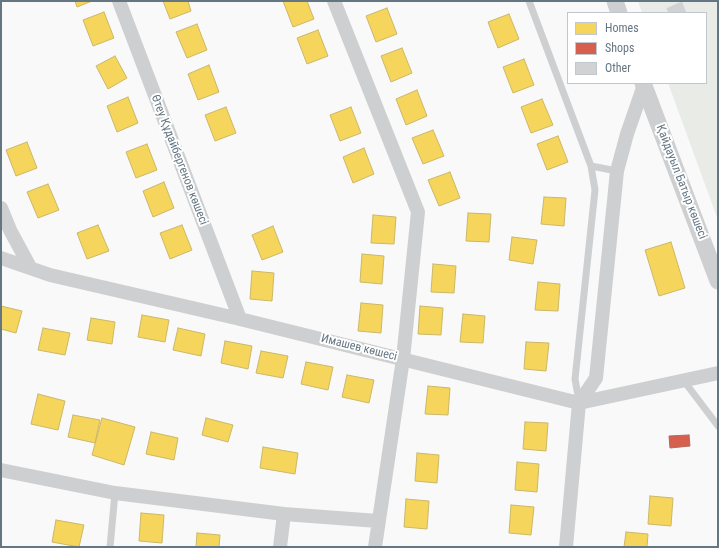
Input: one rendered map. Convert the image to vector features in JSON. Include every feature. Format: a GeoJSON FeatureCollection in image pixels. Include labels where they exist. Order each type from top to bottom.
{"type":"FeatureCollection","features":[{"type":"Feature","properties":{"kind":"street","name":"Өтеу Құдайбергенов көшесі"},"geometry":{"type":"LineString","coordinates":[[119,1],[240,319]]}},
{"type":"Feature","properties":{"kind":"street"},"geometry":{"type":"LineString","coordinates":[[615,1],[619,12]]}},
{"type":"Feature","properties":{"kind":"street"},"geometry":{"type":"LineString","coordinates":[[336,2],[418,212],[403,359],[375,547]]}},
{"type":"Feature","properties":{"kind":"street"},"geometry":{"type":"LineString","coordinates":[[566,547],[579,403],[596,378],[617,171],[627,134],[644,84]]}},
{"type":"Feature","properties":{"kind":"street","name":"Қайдауыл Батыр көшесі"},"geometry":{"type":"LineString","coordinates":[[644,84],[718,281]]}},
{"type":"Feature","properties":{"kind":"street"},"geometry":{"type":"LineString","coordinates":[[1,208],[10,230],[30,267]]}},
{"type":"Feature","properties":{"kind":"street","name":"Имашев көшесі"},"geometry":{"type":"LineString","coordinates":[[1,258],[50,275],[240,319],[579,403],[718,373]]}},
{"type":"Feature","properties":{"kind":"street"},"geometry":{"type":"LineString","coordinates":[[1,470],[115,493],[284,514],[378,521]]}},
{"type":"Feature","properties":{"kind":"street"},"geometry":{"type":"LineString","coordinates":[[280,547],[284,514]]}},
{"type":"Feature","properties":{"kind":"lane"},"geometry":{"type":"LineString","coordinates":[[529,1],[591,166],[594,190],[575,379],[579,403]]}},
{"type":"Feature","properties":{"kind":"lane"},"geometry":{"type":"LineString","coordinates":[[591,166],[617,171]]}},
{"type":"Feature","properties":{"kind":"lane"},"geometry":{"type":"LineString","coordinates":[[684,381],[718,426]]}},
{"type":"Feature","properties":{"kind":"lane"},"geometry":{"type":"LineString","coordinates":[[110,547],[115,493]]}},
{"type":"Feature","properties":{"kind":"shaded area"},"geometry":{"type":"Polygon","coordinates":[[[638,1],[718,1],[718,220],[668,84],[707,84],[707,12],[642,12],[638,1]]]}},
{"type":"Feature","properties":{"kind":"building: Homes"},"geometry":{"type":"Polygon","coordinates":[[[75,1],[92,1],[77,7],[75,1]]]}},
{"type":"Feature","properties":{"kind":"building: Homes"},"geometry":{"type":"Polygon","coordinates":[[[163,1],[188,1],[191,11],[170,19],[163,1]]]}},
{"type":"Feature","properties":{"kind":"building: Homes"},"geometry":{"type":"Polygon","coordinates":[[[283,1],[307,1],[314,19],[293,27],[283,1]]]}},
{"type":"Feature","properties":{"kind":"building: Homes"},"geometry":{"type":"Polygon","coordinates":[[[387,8],[397,34],[376,42],[366,16],[387,8]]]}},
{"type":"Feature","properties":{"kind":"building: Homes"},"geometry":{"type":"Polygon","coordinates":[[[104,12],[114,38],[93,46],[83,20],[104,12]]]}},
{"type":"Feature","properties":{"kind":"building: Homes"},"geometry":{"type":"Polygon","coordinates":[[[509,14],[519,39],[498,48],[488,22],[509,14]]]}},
{"type":"Feature","properties":{"kind":"building: Homes"},"geometry":{"type":"Polygon","coordinates":[[[197,24],[207,50],[187,58],[176,32],[197,24]]]}},
{"type":"Feature","properties":{"kind":"building: Homes"},"geometry":{"type":"Polygon","coordinates":[[[318,30],[328,56],[307,64],[297,38],[318,30]]]}},
{"type":"Feature","properties":{"kind":"building: Homes"},"geometry":{"type":"Polygon","coordinates":[[[402,48],[412,73],[391,82],[381,56],[402,48]]]}},
{"type":"Feature","properties":{"kind":"building: Homes"},"geometry":{"type":"Polygon","coordinates":[[[115,56],[127,78],[108,89],[96,66],[115,56]]]}},
{"type":"Feature","properties":{"kind":"building: Homes"},"geometry":{"type":"Polygon","coordinates":[[[524,59],[534,85],[513,93],[503,67],[524,59]]]}},
{"type":"Feature","properties":{"kind":"building: Homes"},"geometry":{"type":"Polygon","coordinates":[[[209,65],[219,92],[198,100],[188,74],[209,65]]]}},
{"type":"Feature","properties":{"kind":"building: Homes"},"geometry":{"type":"Polygon","coordinates":[[[417,90],[427,116],[406,125],[396,99],[417,90]]]}},
{"type":"Feature","properties":{"kind":"building: Homes"},"geometry":{"type":"Polygon","coordinates":[[[128,97],[138,123],[117,132],[107,106],[128,97]]]}},
{"type":"Feature","properties":{"kind":"building: Homes"},"geometry":{"type":"Polygon","coordinates":[[[542,99],[553,125],[531,133],[521,107],[542,99]]]}},
{"type":"Feature","properties":{"kind":"building: Homes"},"geometry":{"type":"Polygon","coordinates":[[[226,107],[236,133],[215,141],[205,115],[226,107]]]}},
{"type":"Feature","properties":{"kind":"building: Homes"},"geometry":{"type":"Polygon","coordinates":[[[351,107],[361,133],[340,141],[330,115],[351,107]]]}},
{"type":"Feature","properties":{"kind":"building: Homes"},"geometry":{"type":"Polygon","coordinates":[[[433,130],[444,156],[423,164],[412,138],[433,130]]]}},
{"type":"Feature","properties":{"kind":"building: Homes"},"geometry":{"type":"Polygon","coordinates":[[[558,136],[568,162],[547,170],[537,144],[558,136]]]}},
{"type":"Feature","properties":{"kind":"building: Homes"},"geometry":{"type":"Polygon","coordinates":[[[27,142],[37,168],[16,176],[6,150],[27,142]]]}},
{"type":"Feature","properties":{"kind":"building: Homes"},"geometry":{"type":"Polygon","coordinates":[[[147,144],[157,170],[136,178],[126,152],[147,144]]]}},
{"type":"Feature","properties":{"kind":"building: Homes"},"geometry":{"type":"Polygon","coordinates":[[[364,148],[374,174],[353,183],[343,157],[364,148]]]}},
{"type":"Feature","properties":{"kind":"building: Homes"},"geometry":{"type":"Polygon","coordinates":[[[450,172],[460,198],[439,206],[428,180],[450,172]]]}},
{"type":"Feature","properties":{"kind":"building: Homes"},"geometry":{"type":"Polygon","coordinates":[[[164,182],[174,208],[153,217],[143,191],[164,182]]]}},
{"type":"Feature","properties":{"kind":"building: Homes"},"geometry":{"type":"Polygon","coordinates":[[[48,184],[59,210],[38,218],[27,192],[48,184]]]}},
{"type":"Feature","properties":{"kind":"building: Homes"},"geometry":{"type":"Polygon","coordinates":[[[544,197],[566,198],[564,226],[541,224],[544,197]]]}},
{"type":"Feature","properties":{"kind":"building: Homes"},"geometry":{"type":"Polygon","coordinates":[[[468,213],[491,214],[489,242],[466,241],[468,213]]]}},
{"type":"Feature","properties":{"kind":"building: Homes"},"geometry":{"type":"Polygon","coordinates":[[[373,215],[396,217],[394,244],[371,243],[373,215]]]}},
{"type":"Feature","properties":{"kind":"building: Homes"},"geometry":{"type":"Polygon","coordinates":[[[98,225],[109,251],[87,259],[77,233],[98,225]]]}},
{"type":"Feature","properties":{"kind":"building: Homes"},"geometry":{"type":"Polygon","coordinates":[[[182,225],[192,250],[170,259],[160,233],[182,225]]]}},
{"type":"Feature","properties":{"kind":"building: Homes"},"geometry":{"type":"Polygon","coordinates":[[[273,226],[283,252],[262,260],[252,235],[273,226]]]}},
{"type":"Feature","properties":{"kind":"building: Homes"},"geometry":{"type":"Polygon","coordinates":[[[512,237],[537,240],[533,264],[509,260],[512,237]]]}},
{"type":"Feature","properties":{"kind":"building: Homes"},"geometry":{"type":"Polygon","coordinates":[[[671,242],[685,288],[659,296],[645,250],[671,242]]]}},
{"type":"Feature","properties":{"kind":"building: Homes"},"geometry":{"type":"Polygon","coordinates":[[[362,254],[384,256],[382,284],[360,282],[362,254]]]}},
{"type":"Feature","properties":{"kind":"building: Homes"},"geometry":{"type":"Polygon","coordinates":[[[433,264],[456,266],[454,293],[431,292],[433,264]]]}},
{"type":"Feature","properties":{"kind":"building: Homes"},"geometry":{"type":"Polygon","coordinates":[[[252,271],[274,273],[272,301],[250,299],[252,271]]]}},
{"type":"Feature","properties":{"kind":"building: Homes"},"geometry":{"type":"Polygon","coordinates":[[[538,282],[560,284],[558,311],[535,310],[538,282]]]}},
{"type":"Feature","properties":{"kind":"building: Homes"},"geometry":{"type":"Polygon","coordinates":[[[361,303],[383,305],[381,333],[358,331],[361,303]]]}},
{"type":"Feature","properties":{"kind":"building: Homes"},"geometry":{"type":"Polygon","coordinates":[[[1,306],[22,311],[16,333],[1,329],[1,306]]]}},
{"type":"Feature","properties":{"kind":"building: Homes"},"geometry":{"type":"Polygon","coordinates":[[[420,306],[443,308],[441,335],[418,334],[420,306]]]}},
{"type":"Feature","properties":{"kind":"building: Homes"},"geometry":{"type":"Polygon","coordinates":[[[463,314],[485,316],[483,343],[460,342],[463,314]]]}},
{"type":"Feature","properties":{"kind":"building: Homes"},"geometry":{"type":"Polygon","coordinates":[[[142,315],[169,320],[165,342],[138,337],[142,315]]]}},
{"type":"Feature","properties":{"kind":"building: Homes"},"geometry":{"type":"Polygon","coordinates":[[[91,318],[115,322],[112,344],[87,340],[91,318]]]}},
{"type":"Feature","properties":{"kind":"building: Homes"},"geometry":{"type":"Polygon","coordinates":[[[43,328],[70,333],[65,355],[38,350],[43,328]]]}},
{"type":"Feature","properties":{"kind":"building: Homes"},"geometry":{"type":"Polygon","coordinates":[[[178,328],[205,334],[201,356],[173,350],[178,328]]]}},
{"type":"Feature","properties":{"kind":"building: Homes"},"geometry":{"type":"Polygon","coordinates":[[[225,341],[252,346],[248,369],[221,363],[225,341]]]}},
{"type":"Feature","properties":{"kind":"building: Homes"},"geometry":{"type":"Polygon","coordinates":[[[526,342],[549,343],[546,371],[524,369],[526,342]]]}},
{"type":"Feature","properties":{"kind":"building: Homes"},"geometry":{"type":"Polygon","coordinates":[[[261,351],[288,356],[283,378],[256,373],[261,351]]]}},
{"type":"Feature","properties":{"kind":"building: Homes"},"geometry":{"type":"Polygon","coordinates":[[[306,362],[333,367],[328,390],[301,384],[306,362]]]}},
{"type":"Feature","properties":{"kind":"building: Homes"},"geometry":{"type":"Polygon","coordinates":[[[347,375],[374,380],[369,403],[342,397],[347,375]]]}},
{"type":"Feature","properties":{"kind":"building: Homes"},"geometry":{"type":"Polygon","coordinates":[[[428,386],[450,388],[448,415],[425,414],[428,386]]]}},
{"type":"Feature","properties":{"kind":"building: Homes"},"geometry":{"type":"Polygon","coordinates":[[[38,394],[65,401],[58,430],[31,424],[38,394]]]}},
{"type":"Feature","properties":{"kind":"building: Homes"},"geometry":{"type":"Polygon","coordinates":[[[73,415],[100,420],[95,443],[68,437],[73,415]]]}},
{"type":"Feature","properties":{"kind":"building: Homes"},"geometry":{"type":"Polygon","coordinates":[[[102,418],[135,427],[124,465],[92,455],[102,418]]]}},
{"type":"Feature","properties":{"kind":"building: Homes"},"geometry":{"type":"Polygon","coordinates":[[[206,418],[233,425],[228,442],[202,435],[206,418]]]}},
{"type":"Feature","properties":{"kind":"building: Homes"},"geometry":{"type":"Polygon","coordinates":[[[525,422],[548,423],[546,451],[523,449],[525,422]]]}},
{"type":"Feature","properties":{"kind":"building: Homes"},"geometry":{"type":"Polygon","coordinates":[[[151,432],[178,438],[174,460],[146,454],[151,432]]]}},
{"type":"Feature","properties":{"kind":"building: Homes"},"geometry":{"type":"Polygon","coordinates":[[[263,447],[298,453],[295,474],[260,468],[263,447]]]}},
{"type":"Feature","properties":{"kind":"building: Homes"},"geometry":{"type":"Polygon","coordinates":[[[417,453],[439,455],[437,483],[415,481],[417,453]]]}},
{"type":"Feature","properties":{"kind":"building: Homes"},"geometry":{"type":"Polygon","coordinates":[[[517,462],[539,464],[537,492],[515,490],[517,462]]]}},
{"type":"Feature","properties":{"kind":"building: Homes"},"geometry":{"type":"Polygon","coordinates":[[[650,496],[673,498],[671,526],[648,524],[650,496]]]}},
{"type":"Feature","properties":{"kind":"building: Homes"},"geometry":{"type":"Polygon","coordinates":[[[406,499],[429,501],[427,529],[404,527],[406,499]]]}},
{"type":"Feature","properties":{"kind":"building: Homes"},"geometry":{"type":"Polygon","coordinates":[[[511,505],[534,507],[531,535],[509,533],[511,505]]]}},
{"type":"Feature","properties":{"kind":"building: Homes"},"geometry":{"type":"Polygon","coordinates":[[[141,513],[164,515],[162,543],[139,541],[141,513]]]}},
{"type":"Feature","properties":{"kind":"building: Homes"},"geometry":{"type":"Polygon","coordinates":[[[56,520],[84,525],[79,547],[52,542],[56,520]]]}},
{"type":"Feature","properties":{"kind":"building: Homes"},"geometry":{"type":"Polygon","coordinates":[[[626,532],[648,534],[647,547],[624,547],[626,532]]]}},
{"type":"Feature","properties":{"kind":"building: Homes"},"geometry":{"type":"Polygon","coordinates":[[[197,533],[220,535],[219,547],[196,547],[197,533]]]}},
{"type":"Feature","properties":{"kind":"building: Shops"},"geometry":{"type":"Polygon","coordinates":[[[689,435],[690,446],[670,448],[669,436],[689,435]]]}},
{"type":"Feature","properties":{"kind":"building: Other"},"geometry":{"type":"Polygon","coordinates":[[[682,1],[687,12],[668,12],[666,8],[682,1]]]}}]}
